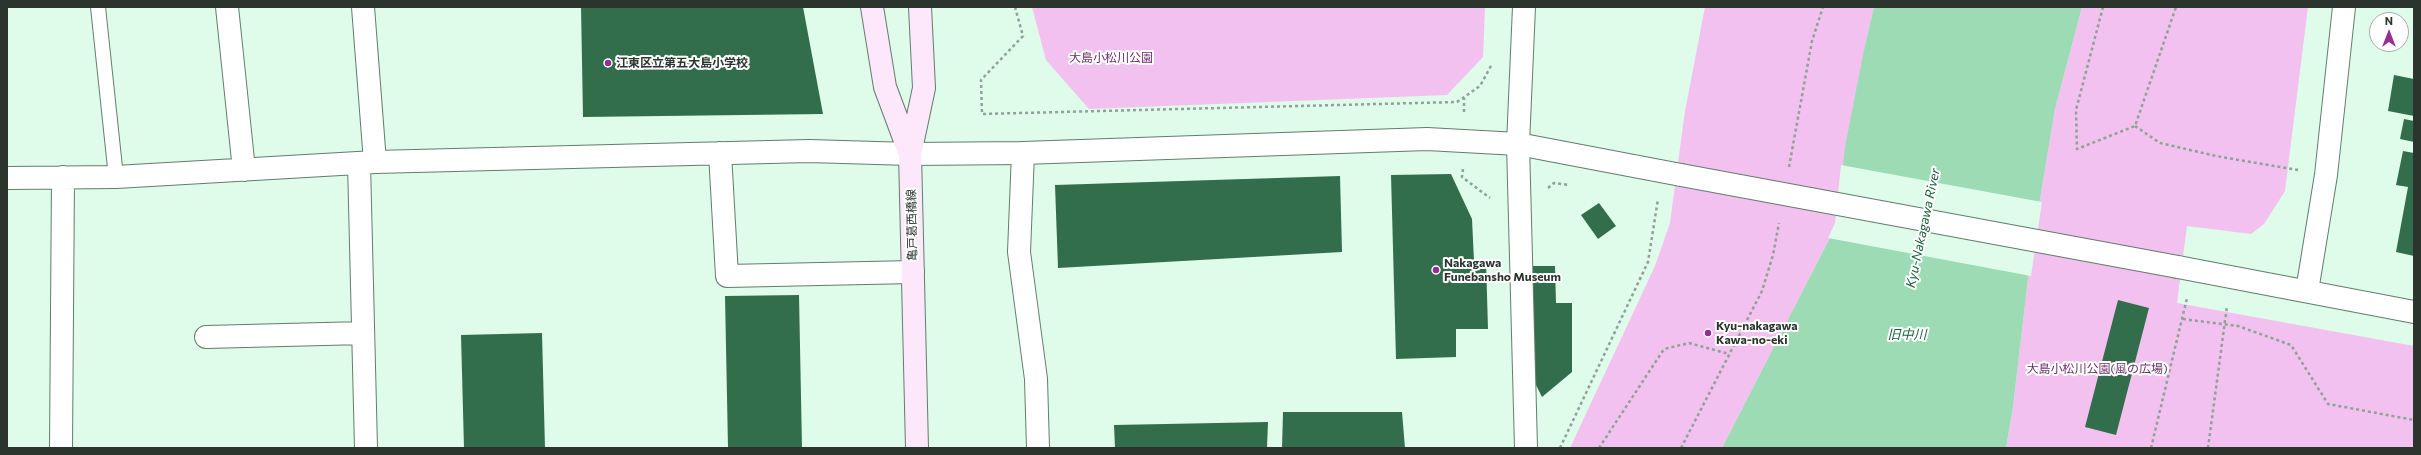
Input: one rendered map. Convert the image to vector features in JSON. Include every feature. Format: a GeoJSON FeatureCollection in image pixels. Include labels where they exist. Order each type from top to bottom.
{"type":"FeatureCollection","features":[{"type":"Feature","properties":{"kind":"main road","name":"亀戸葛西橋線"},"geometry":{"type":"LineString","coordinates":[[872,7],[885,87],[910,154],[917,448]]}},
{"type":"Feature","properties":{"kind":"main road"},"geometry":{"type":"LineString","coordinates":[[910,154],[924,88],[920,7]]}},
{"type":"Feature","properties":{"kind":"street"},"geometry":{"type":"LineString","coordinates":[[227,7],[244,170]]}},
{"type":"Feature","properties":{"kind":"street"},"geometry":{"type":"LineString","coordinates":[[363,7],[367,163],[363,333],[366,448]]}},
{"type":"Feature","properties":{"kind":"street"},"geometry":{"type":"LineString","coordinates":[[1524,7],[1518,144],[1526,448]]}},
{"type":"Feature","properties":{"kind":"street"},"geometry":{"type":"LineString","coordinates":[[2306,291],[2326,175],[2344,7]]}},
{"type":"Feature","properties":{"kind":"street"},"geometry":{"type":"LineString","coordinates":[[7,178],[116,177],[367,163],[720,153],[809,151],[910,154],[1023,153],[1427,140],[1518,144],[1671,174],[2414,312]]}},
{"type":"Feature","properties":{"kind":"street"},"geometry":{"type":"LineString","coordinates":[[720,153],[726,276],[913,272]]}},
{"type":"Feature","properties":{"kind":"street"},"geometry":{"type":"LineString","coordinates":[[1023,153],[1019,252],[1036,379],[1038,448]]}},
{"type":"Feature","properties":{"kind":"street"},"geometry":{"type":"LineString","coordinates":[[61,448],[63,177]]}},
{"type":"Feature","properties":{"kind":"street"},"geometry":{"type":"LineString","coordinates":[[206,337],[363,333]]}},
{"type":"Feature","properties":{"kind":"lane"},"geometry":{"type":"LineString","coordinates":[[98,7],[116,177]]}},
{"type":"Feature","properties":{"kind":"path"},"geometry":{"type":"LineString","coordinates":[[1014,7],[1023,36],[981,80],[982,114],[1457,102],[1480,86],[1492,64],[1492,56]]}},
{"type":"Feature","properties":{"kind":"path"},"geometry":{"type":"LineString","coordinates":[[2103,7],[2076,110],[2077,149],[2135,126],[2176,7]]}},
{"type":"Feature","properties":{"kind":"path"},"geometry":{"type":"LineString","coordinates":[[2135,126],[2160,143],[2216,156],[2326,175]]}},
{"type":"Feature","properties":{"kind":"path"},"geometry":{"type":"LineString","coordinates":[[1560,448],[1648,262],[1671,174]]}},
{"type":"Feature","properties":{"kind":"path"},"geometry":{"type":"LineString","coordinates":[[2151,448],[2188,295]]}},
{"type":"Feature","properties":{"kind":"path"},"geometry":{"type":"LineString","coordinates":[[2208,448],[2227,304]]}},
{"type":"Feature","properties":{"kind":"path"},"geometry":{"type":"LineString","coordinates":[[2183,319],[2238,326],[2291,345],[2328,404],[2414,420]]}},
{"type":"Feature","properties":{"kind":"path"},"geometry":{"type":"LineString","coordinates":[[1599,448],[1664,349],[1689,343],[1729,354],[1681,448]]}},
{"type":"Feature","properties":{"kind":"green space","name":"大島小松川公園"},"geometry":{"type":"Polygon","coordinates":[[[1032,7],[1485,7],[1483,57],[1447,95],[1089,109],[1046,60],[1032,7]]]}},
{"type":"Feature","properties":{"kind":"green space"},"geometry":{"type":"Polygon","coordinates":[[[1705,7],[1874,7],[1865,45],[1837,224],[1722,448],[1570,448],[1655,266],[1670,223],[1685,111],[1705,7]]]}},
{"type":"Feature","properties":{"kind":"green space","name":"大島小松川公園(風の広場)"},"geometry":{"type":"Polygon","coordinates":[[[2082,7],[2308,7],[2285,191],[2264,224],[2251,234],[2187,226],[2177,303],[2414,346],[2414,448],[2006,448],[2013,407],[2031,253],[2055,109],[2082,7]]]}},
{"type":"Feature","properties":{"kind":"water","name":"旧中川"},"geometry":{"type":"Polygon","coordinates":[[[1874,7],[2082,7],[2055,109],[2031,253],[2013,407],[2006,448],[1722,448],[1837,224],[1845,147],[1874,7]]]}},
{"type":"Feature","properties":{"kind":"pier"},"geometry":{"type":"Polygon","coordinates":[[[1841,165],[2042,202],[2031,276],[1828,238],[1835,223],[1841,165]]]}},
{"type":"Feature","properties":{"kind":"building"},"geometry":{"type":"Polygon","coordinates":[[[581,7],[803,7],[823,114],[583,117],[581,7]]]}},
{"type":"Feature","properties":{"kind":"building"},"geometry":{"type":"Polygon","coordinates":[[[2394,75],[2414,79],[2414,116],[2388,111],[2394,75]]]}},
{"type":"Feature","properties":{"kind":"building"},"geometry":{"type":"Polygon","coordinates":[[[2404,119],[2414,121],[2414,142],[2400,139],[2404,119]]]}},
{"type":"Feature","properties":{"kind":"building"},"geometry":{"type":"Polygon","coordinates":[[[2403,151],[2414,153],[2414,256],[2396,252],[2408,187],[2396,185],[2403,151]]]}},
{"type":"Feature","properties":{"kind":"building"},"geometry":{"type":"Polygon","coordinates":[[[1451,174],[1472,219],[1474,261],[1486,261],[1488,329],[1456,329],[1456,357],[1396,359],[1391,175],[1451,174]]]}},
{"type":"Feature","properties":{"kind":"building"},"geometry":{"type":"Polygon","coordinates":[[[1340,176],[1342,252],[1058,268],[1055,185],[1340,176]]]}},
{"type":"Feature","properties":{"kind":"building"},"geometry":{"type":"Polygon","coordinates":[[[1599,203],[1616,226],[1598,239],[1581,215],[1599,203]]]}},
{"type":"Feature","properties":{"kind":"building"},"geometry":{"type":"Polygon","coordinates":[[[1532,266],[1555,266],[1556,303],[1572,303],[1572,372],[1542,397],[1532,377],[1532,266]]]}},
{"type":"Feature","properties":{"kind":"building"},"geometry":{"type":"Polygon","coordinates":[[[799,295],[802,448],[728,448],[725,296],[799,295]]]}},
{"type":"Feature","properties":{"kind":"building"},"geometry":{"type":"Polygon","coordinates":[[[2118,300],[2149,308],[2116,435],[2085,427],[2118,300]]]}},
{"type":"Feature","properties":{"kind":"building"},"geometry":{"type":"Polygon","coordinates":[[[542,333],[545,448],[464,448],[461,335],[542,333]]]}},
{"type":"Feature","properties":{"kind":"building"},"geometry":{"type":"Polygon","coordinates":[[[1283,412],[1402,412],[1405,448],[1282,448],[1283,412]]]}},
{"type":"Feature","properties":{"kind":"building"},"geometry":{"type":"Polygon","coordinates":[[[1268,422],[1267,448],[1115,448],[1114,425],[1268,422]]]}},
{"type":"Feature","properties":{"kind":"place","name":"江東区立第五大島小学校"},"geometry":{"type":"Point","coordinates":[608,63]}},
{"type":"Feature","properties":{"kind":"place","name":"Nakagawa Funebansho Museum"},"geometry":{"type":"Point","coordinates":[1436,270]}},
{"type":"Feature","properties":{"kind":"place","name":"Kyu-nakagawa Kawa-no-eki"},"geometry":{"type":"Point","coordinates":[1708,333]}},
{"type":"Feature","properties":{"kind":"water label","name":"Kyu-Nakagawa River"},"geometry":{"type":"Point","coordinates":[1923,228]}}]}
